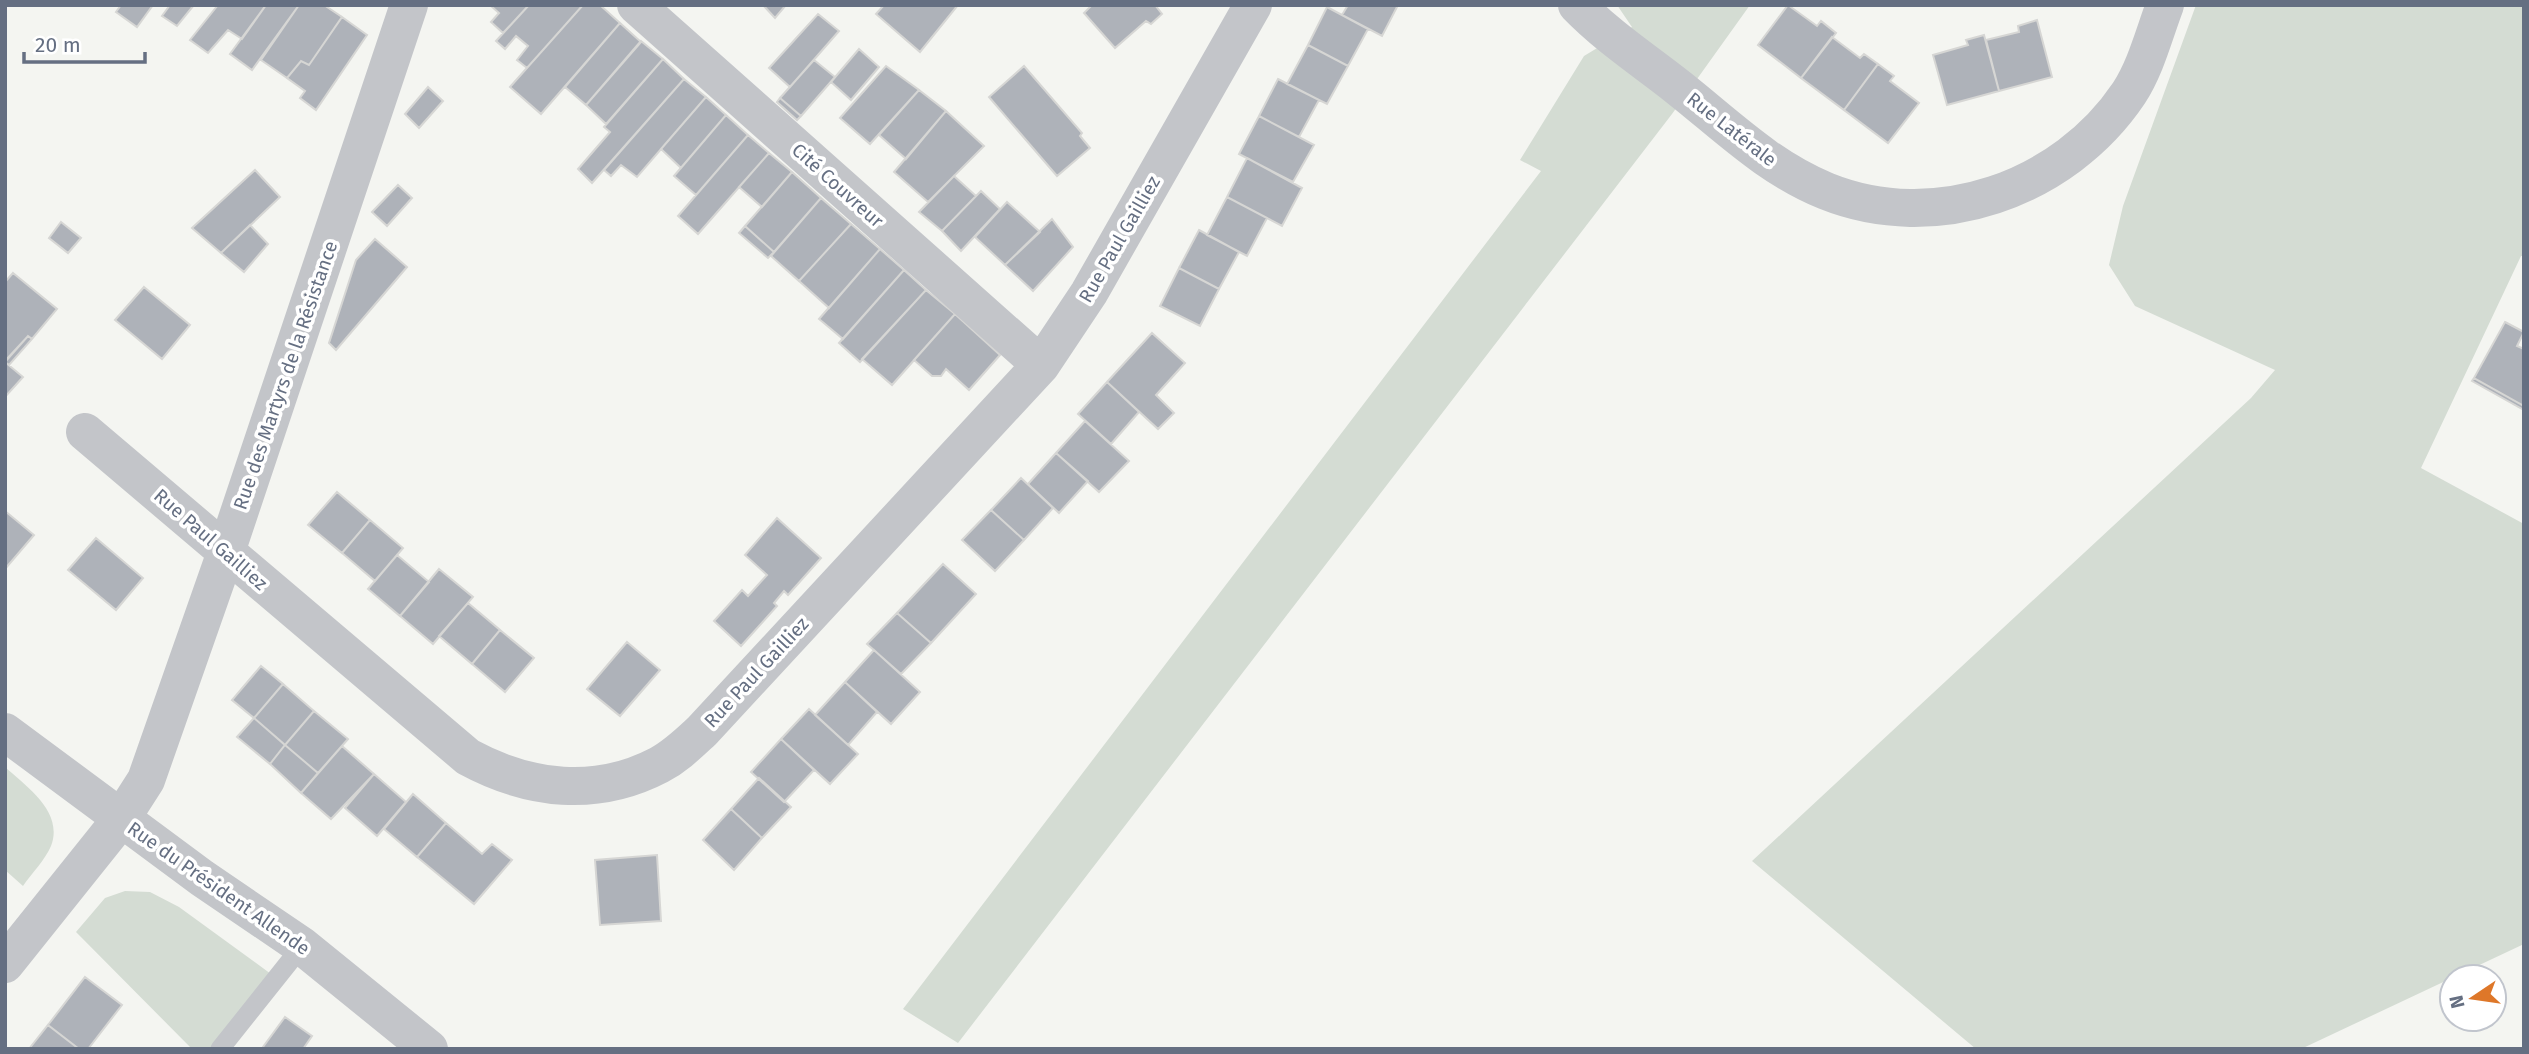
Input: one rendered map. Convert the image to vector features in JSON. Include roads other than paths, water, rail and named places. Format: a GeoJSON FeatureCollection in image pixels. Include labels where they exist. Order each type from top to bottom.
{"type":"FeatureCollection","features":[{"type":"Feature","properties":{"kind":"street","name":"Cité Couvreur"},"geometry":{"type":"LineString","coordinates":[[636,5],[1041,365]]}},
{"type":"Feature","properties":{"kind":"street","name":"Rue Paul Gailliez"},"geometry":{"type":"LineString","coordinates":[[86,432],[468,757],[492,771],[540,785],[567,786],[618,780],[661,764],[702,731],[1041,365],[1089,293],[1253,5]]}},
{"type":"Feature","properties":{"kind":"street","name":"Rue Latérale"},"geometry":{"type":"LineString","coordinates":[[1577,5],[1609,36],[1660,73],[1758,153],[1794,175],[1854,201],[1884,207],[1914,208],[1953,205],[1999,195],[2028,182],[2061,161],[2098,131],[2131,91],[2165,5]]}},
{"type":"Feature","properties":{"kind":"street","name":"Rue des Martyrs de la Résistance"},"geometry":{"type":"LineString","coordinates":[[5,964],[121,818],[146,780],[156,756],[226,552],[403,6]]}},
{"type":"Feature","properties":{"kind":"street","name":"Rue du Président Allende"},"geometry":{"type":"LineString","coordinates":[[5,732],[202,878],[302,946],[429,1049]]}},
{"type":"Feature","properties":{"kind":"lane"},"geometry":{"type":"LineString","coordinates":[[220,1049],[302,946]]}}]}
